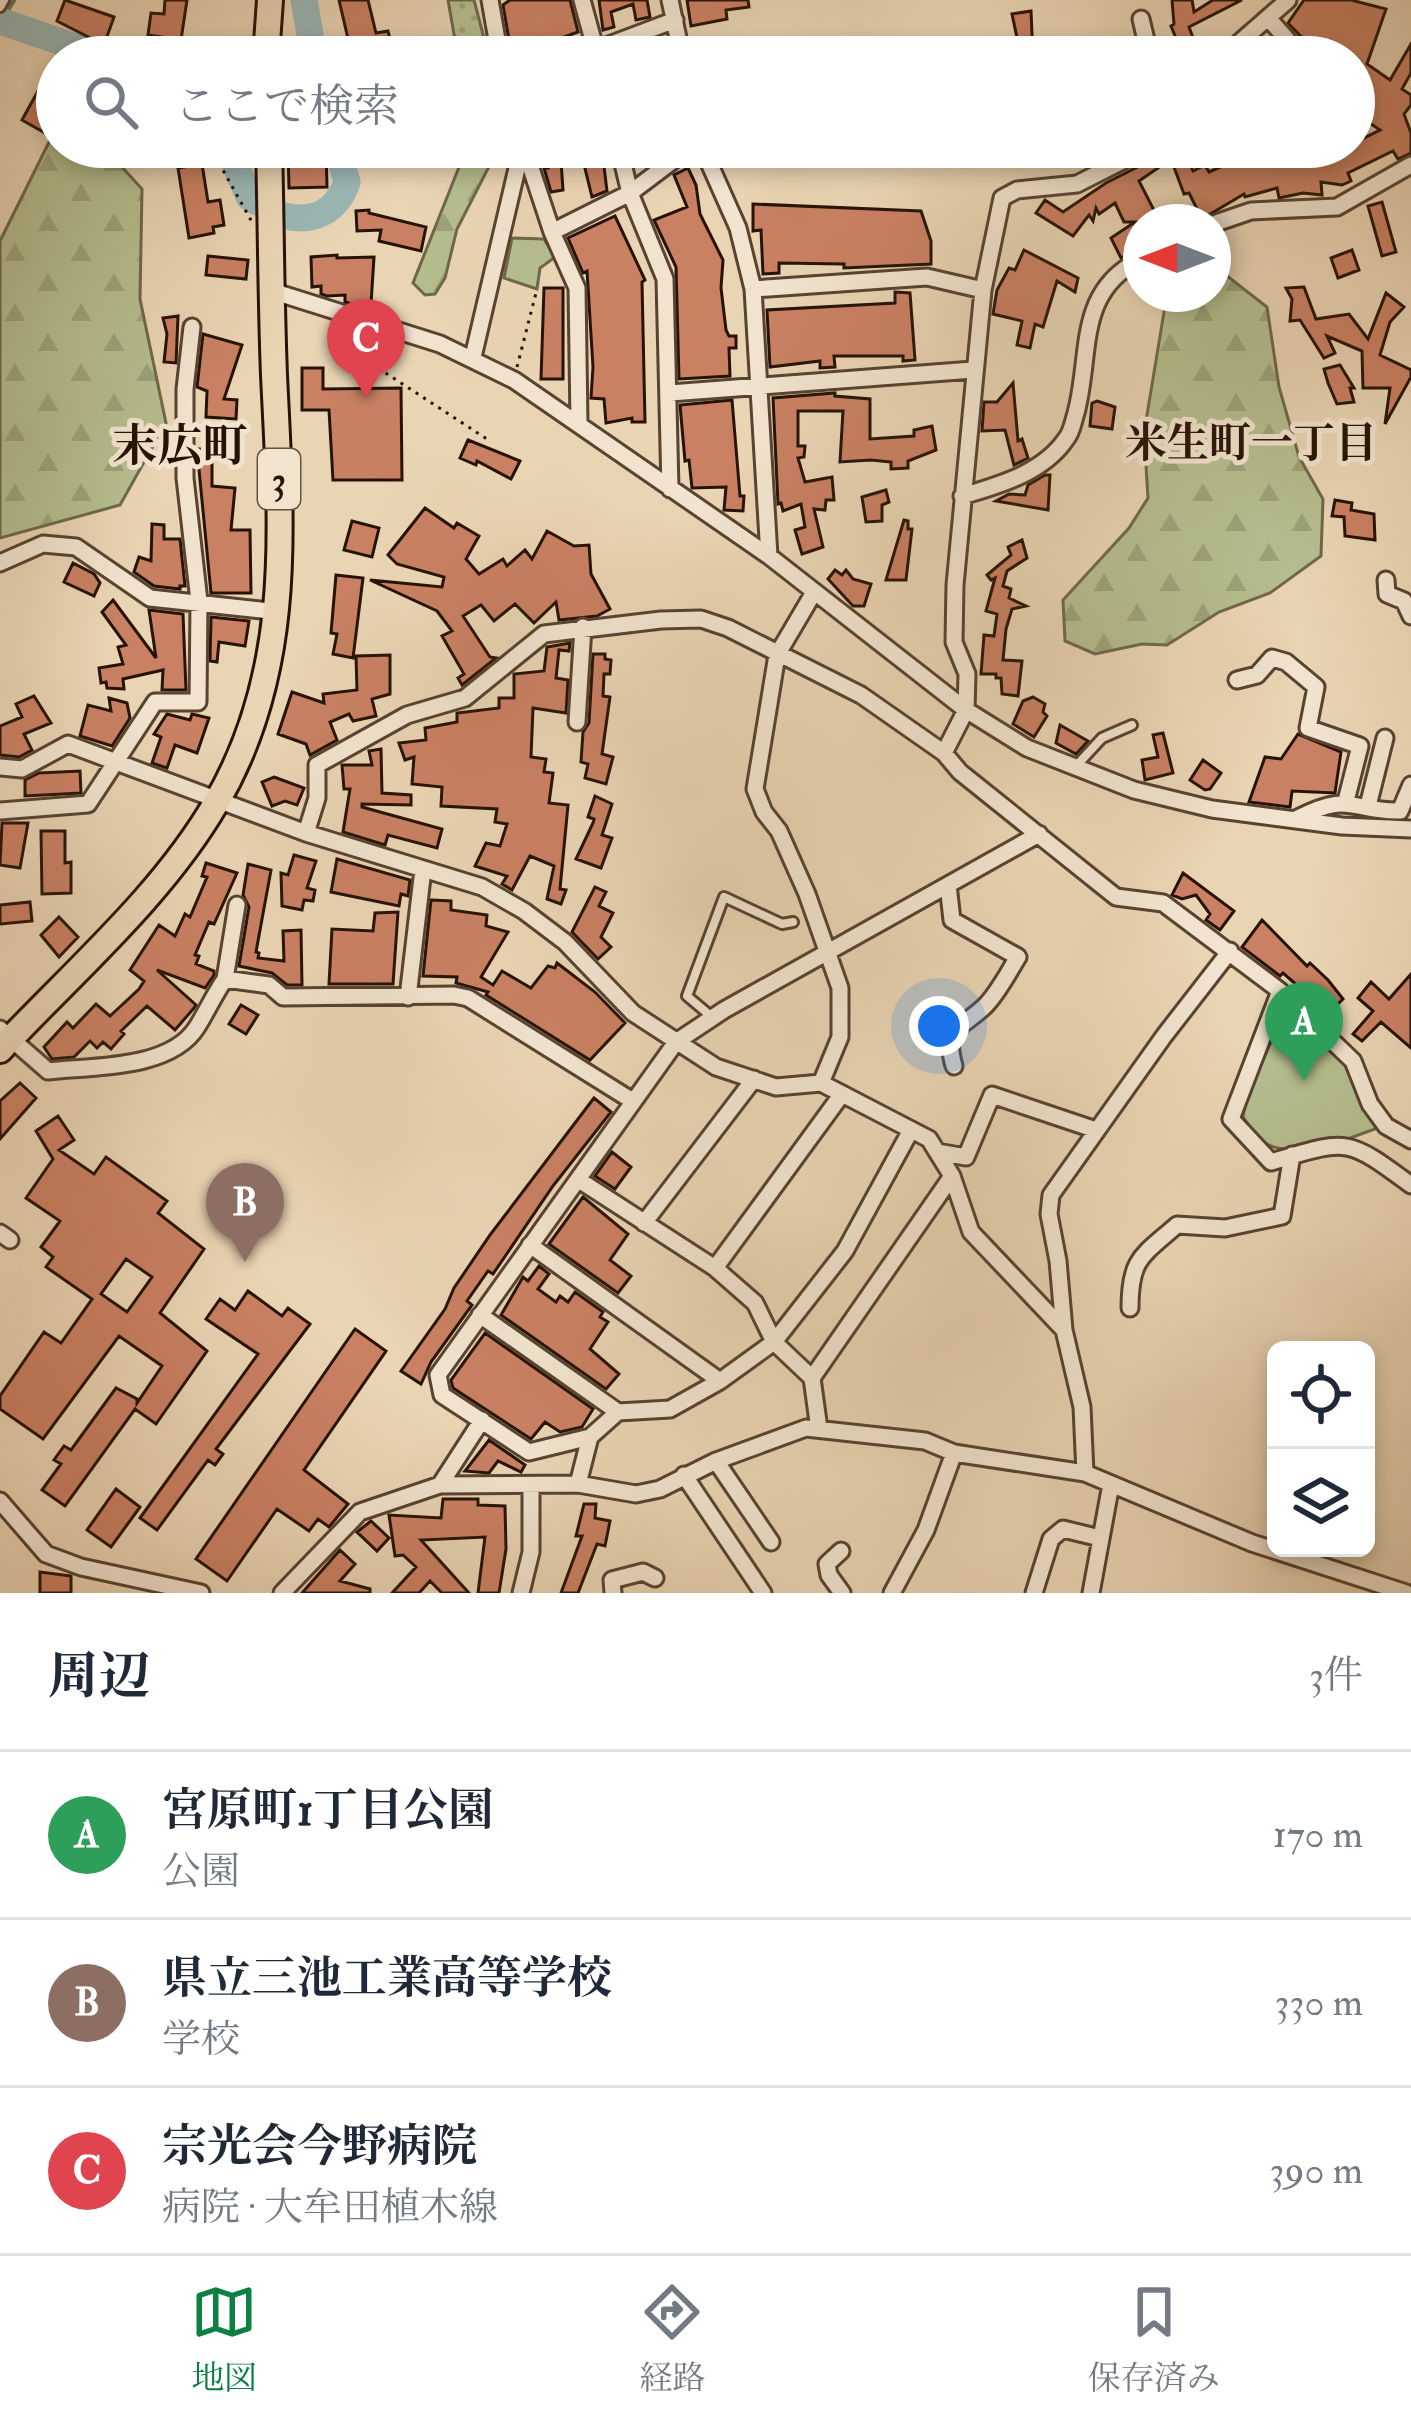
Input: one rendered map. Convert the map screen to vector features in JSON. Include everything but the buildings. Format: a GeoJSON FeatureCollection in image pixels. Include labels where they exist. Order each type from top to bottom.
{"type":"FeatureCollection","features":[{"type":"Feature","properties":{"kind":"main road"},"geometry":{"type":"LineString","coordinates":[[267,36],[270,0]]}},
{"type":"Feature","properties":{"kind":"main road","name":"3"},"geometry":{"type":"LineString","coordinates":[[4,1039],[186,849],[218,801],[256,713],[279,611],[269,168]]}},
{"type":"Feature","properties":{"kind":"street"},"geometry":{"type":"LineString","coordinates":[[490,0],[496,36]]}},
{"type":"Feature","properties":{"kind":"street"},"geometry":{"type":"LineString","coordinates":[[582,0],[592,36]]}},
{"type":"Feature","properties":{"kind":"street"},"geometry":{"type":"LineString","coordinates":[[670,0],[678,36]]}},
{"type":"Feature","properties":{"kind":"street"},"geometry":{"type":"LineString","coordinates":[[1244,36],[1288,0]]}},
{"type":"Feature","properties":{"kind":"street"},"geometry":{"type":"LineString","coordinates":[[1141,19],[1145,36]]}},
{"type":"Feature","properties":{"kind":"street"},"geometry":{"type":"LineString","coordinates":[[1270,19],[1284,36]]}},
{"type":"Feature","properties":{"kind":"street"},"geometry":{"type":"LineString","coordinates":[[636,36],[675,20]]}},
{"type":"Feature","properties":{"kind":"street"},"geometry":{"type":"LineString","coordinates":[[1231,218],[1251,211],[1336,207],[1411,165]]}},
{"type":"Feature","properties":{"kind":"street"},"geometry":{"type":"LineString","coordinates":[[472,357],[518,168]]}},
{"type":"Feature","properties":{"kind":"street"},"geometry":{"type":"LineString","coordinates":[[530,168],[577,288],[579,423]]}},
{"type":"Feature","properties":{"kind":"street"},"geometry":{"type":"LineString","coordinates":[[624,168],[665,279],[670,489]]}},
{"type":"Feature","properties":{"kind":"street"},"geometry":{"type":"LineString","coordinates":[[552,232],[630,193],[663,168]]}},
{"type":"Feature","properties":{"kind":"street"},"geometry":{"type":"LineString","coordinates":[[711,168],[738,228],[753,289],[769,556]]}},
{"type":"Feature","properties":{"kind":"street"},"geometry":{"type":"LineString","coordinates":[[944,753],[966,710],[967,674],[954,642],[962,496],[983,290],[1002,198],[1017,190],[1077,184],[1109,168]]}},
{"type":"Feature","properties":{"kind":"street"},"geometry":{"type":"LineString","coordinates":[[962,496],[1010,481],[1049,458],[1069,436],[1079,400],[1090,315],[1104,287],[1123,268]]}},
{"type":"Feature","properties":{"kind":"street"},"geometry":{"type":"LineString","coordinates":[[753,289],[927,278],[983,290]]}},
{"type":"Feature","properties":{"kind":"street"},"geometry":{"type":"LineString","coordinates":[[272,291],[472,357],[514,380],[769,556],[966,710],[1027,748],[1134,790],[1192,804],[1294,820],[1411,829]]}},
{"type":"Feature","properties":{"kind":"street"},"geometry":{"type":"LineString","coordinates":[[0,811],[88,804],[155,702],[198,702],[199,601],[185,478],[185,389],[192,327]]}},
{"type":"Feature","properties":{"kind":"street"},"geometry":{"type":"LineString","coordinates":[[670,392],[973,370]]}},
{"type":"Feature","properties":{"kind":"street"},"geometry":{"type":"LineString","coordinates":[[0,562],[43,544],[76,548],[150,598],[279,611]]}},
{"type":"Feature","properties":{"kind":"street"},"geometry":{"type":"LineString","coordinates":[[1386,580],[1387,593],[1404,601],[1411,616]]}},
{"type":"Feature","properties":{"kind":"street"},"geometry":{"type":"LineString","coordinates":[[813,594],[777,655],[755,789],[807,894],[840,988],[840,1037],[821,1083]]}},
{"type":"Feature","properties":{"kind":"street"},"geometry":{"type":"LineString","coordinates":[[306,832],[317,798],[317,765],[407,715],[465,698],[544,634],[701,619],[860,695],[944,753],[960,772],[1116,897],[1163,903],[1230,951],[1353,1061],[1370,1104],[1386,1126],[1411,1140]]}},
{"type":"Feature","properties":{"kind":"street"},"geometry":{"type":"LineString","coordinates":[[577,722],[583,628]]}},
{"type":"Feature","properties":{"kind":"street"},"geometry":{"type":"LineString","coordinates":[[1237,680],[1257,675],[1272,658],[1286,662],[1316,687],[1308,728],[1360,746],[1346,801]]}},
{"type":"Feature","properties":{"kind":"street"},"geometry":{"type":"LineString","coordinates":[[1368,806],[1385,738]]}},
{"type":"Feature","properties":{"kind":"street"},"geometry":{"type":"LineString","coordinates":[[0,767],[22,769],[68,744],[306,832],[482,887],[565,942],[633,1013],[716,1067],[776,1087],[821,1083],[929,1139],[952,1176],[971,1232],[1064,1330]]}},
{"type":"Feature","properties":{"kind":"street"},"geometry":{"type":"LineString","coordinates":[[1294,820],[1319,807],[1346,801],[1400,811],[1411,785]]}},
{"type":"Feature","properties":{"kind":"street"},"geometry":{"type":"LineString","coordinates":[[618,1412],[590,1437],[529,1452],[442,1396],[438,1375],[676,1042],[1040,834]]}},
{"type":"Feature","properties":{"kind":"street"},"geometry":{"type":"LineString","coordinates":[[408,997],[423,869]]}},
{"type":"Feature","properties":{"kind":"street"},"geometry":{"type":"LineString","coordinates":[[947,885],[952,920],[1018,958],[988,1004],[956,1027],[949,1048],[954,1066]]}},
{"type":"Feature","properties":{"kind":"street"},"geometry":{"type":"LineString","coordinates":[[4,1039],[48,1071],[170,1051],[196,1030],[225,979],[237,905]]}},
{"type":"Feature","properties":{"kind":"street"},"geometry":{"type":"LineString","coordinates":[[1085,1473],[1082,1407],[1064,1330],[1049,1214],[1051,1195],[1230,951]]}},
{"type":"Feature","properties":{"kind":"street"},"geometry":{"type":"LineString","coordinates":[[225,979],[269,985],[283,997],[454,994],[468,998],[631,1100]]}},
{"type":"Feature","properties":{"kind":"street"},"geometry":{"type":"LineString","coordinates":[[1280,991],[1231,1119],[1271,1162],[1312,1147],[1359,1146],[1411,1185]]}},
{"type":"Feature","properties":{"kind":"street"},"geometry":{"type":"LineString","coordinates":[[644,1223],[754,1079]]}},
{"type":"Feature","properties":{"kind":"street"},"geometry":{"type":"LineString","coordinates":[[715,1268],[842,1094]]}},
{"type":"Feature","properties":{"kind":"street"},"geometry":{"type":"LineString","coordinates":[[937,1152],[966,1157],[992,1095],[1096,1130]]}},
{"type":"Feature","properties":{"kind":"street"},"geometry":{"type":"LineString","coordinates":[[480,1315],[618,1412],[670,1409],[720,1382],[774,1342],[845,1251],[911,1130]]}},
{"type":"Feature","properties":{"kind":"street"},"geometry":{"type":"LineString","coordinates":[[1130,1308],[1130,1273],[1177,1225],[1225,1228],[1282,1216],[1292,1155]]}},
{"type":"Feature","properties":{"kind":"street"},"geometry":{"type":"LineString","coordinates":[[812,1378],[952,1176]]}},
{"type":"Feature","properties":{"kind":"street"},"geometry":{"type":"LineString","coordinates":[[579,1180],[715,1268],[755,1303],[774,1342],[812,1378],[819,1429]]}},
{"type":"Feature","properties":{"kind":"street"},"geometry":{"type":"LineString","coordinates":[[530,1245],[720,1382]]}},
{"type":"Feature","properties":{"kind":"street"},"geometry":{"type":"LineString","coordinates":[[440,1485],[482,1420]]}},
{"type":"Feature","properties":{"kind":"street"},"geometry":{"type":"LineString","coordinates":[[282,1593],[360,1512],[440,1485],[578,1484],[636,1494],[660,1489],[716,1461],[806,1428],[926,1441],[954,1453],[1085,1473],[1252,1544],[1405,1593]]}},
{"type":"Feature","properties":{"kind":"street"},"geometry":{"type":"LineString","coordinates":[[578,1484],[590,1437]]}},
{"type":"Feature","properties":{"kind":"street"},"geometry":{"type":"LineString","coordinates":[[892,1593],[926,1530],[954,1453]]}},
{"type":"Feature","properties":{"kind":"street"},"geometry":{"type":"LineString","coordinates":[[716,1461],[771,1542]]}},
{"type":"Feature","properties":{"kind":"street"},"geometry":{"type":"LineString","coordinates":[[684,1475],[763,1593]]}},
{"type":"Feature","properties":{"kind":"street"},"geometry":{"type":"LineString","coordinates":[[1091,1593],[1111,1484]]}},
{"type":"Feature","properties":{"kind":"street"},"geometry":{"type":"LineString","coordinates":[[521,1593],[531,1552],[531,1486]]}},
{"type":"Feature","properties":{"kind":"street"},"geometry":{"type":"LineString","coordinates":[[0,1501],[46,1554],[81,1567],[201,1593]]}},
{"type":"Feature","properties":{"kind":"street"},"geometry":{"type":"LineString","coordinates":[[1034,1593],[1051,1539],[1063,1529],[1100,1538]]}},
{"type":"Feature","properties":{"kind":"street"},"geometry":{"type":"LineString","coordinates":[[841,1551],[827,1564],[842,1593]]}},
{"type":"Feature","properties":{"kind":"street"},"geometry":{"type":"LineString","coordinates":[[613,1593],[612,1580],[643,1572],[655,1578]]}},
{"type":"Feature","properties":{"kind":"lane"},"geometry":{"type":"LineString","coordinates":[[365,362],[380,325]]}},
{"type":"Feature","properties":{"kind":"lane"},"geometry":{"type":"LineString","coordinates":[[1074,767],[1102,738],[1132,725]]}},
{"type":"Feature","properties":{"kind":"lane"},"geometry":{"type":"LineString","coordinates":[[712,1018],[687,996],[724,897],[782,924],[794,922]]}},
{"type":"Feature","properties":{"kind":"path"},"geometry":{"type":"LineString","coordinates":[[221,168],[250,222],[271,228]]}},
{"type":"Feature","properties":{"kind":"path"},"geometry":{"type":"LineString","coordinates":[[514,380],[537,289]]}},
{"type":"Feature","properties":{"kind":"path"},"geometry":{"type":"LineString","coordinates":[[365,362],[490,441]]}},
{"type":"Feature","properties":{"kind":"green space"},"geometry":{"type":"Polygon","coordinates":[[[448,0],[474,0],[483,36],[454,36],[448,0]]]}},
{"type":"Feature","properties":{"kind":"green space"},"geometry":{"type":"Polygon","coordinates":[[[36,168],[123,168],[142,189],[140,299],[166,423],[120,505],[0,538],[0,241],[36,168]]]}},
{"type":"Feature","properties":{"kind":"green space"},"geometry":{"type":"Polygon","coordinates":[[[459,168],[488,168],[457,229],[445,278],[435,294],[425,295],[413,283],[459,168]]]}},
{"type":"Feature","properties":{"kind":"green space"},"geometry":{"type":"Polygon","coordinates":[[[512,238],[544,239],[555,257],[540,268],[537,289],[504,278],[512,238]]]}},
{"type":"Feature","properties":{"kind":"green space"},"geometry":{"type":"Polygon","coordinates":[[[1231,279],[1267,307],[1279,387],[1299,457],[1323,499],[1321,556],[1270,593],[1219,612],[1167,645],[1142,644],[1095,654],[1065,641],[1063,600],[1129,528],[1148,498],[1144,433],[1164,312],[1231,312],[1231,279]]]}},
{"type":"Feature","properties":{"kind":"green space"},"geometry":{"type":"Polygon","coordinates":[[[1284,1013],[1303,1024],[1350,1069],[1378,1128],[1339,1142],[1284,1149],[1270,1146],[1255,1134],[1243,1117],[1246,1098],[1284,1013]]]}},
{"type":"Feature","properties":{"kind":"waterway"},"geometry":{"type":"LineString","coordinates":[[1,21],[14,0]]}},
{"type":"Feature","properties":{"kind":"waterway"},"geometry":{"type":"LineString","coordinates":[[304,0],[310,36]]}},
{"type":"Feature","properties":{"kind":"waterway"},"geometry":{"type":"LineString","coordinates":[[0,21],[44,36]]}},
{"type":"Feature","properties":{"kind":"waterway"},"geometry":{"type":"LineString","coordinates":[[237,168],[249,197],[257,202]]}},
{"type":"Feature","properties":{"kind":"waterway"},"geometry":{"type":"LineString","coordinates":[[285,216],[315,216],[331,207],[347,182],[343,168]]}},
{"type":"Feature","properties":{"kind":"place","name":"宗光会今野病院"},"geometry":{"type":"Point","coordinates":[366,398]}},
{"type":"Feature","properties":{"kind":"place","name":"宮原町1丁目公園"},"geometry":{"type":"Point","coordinates":[1304,1081]}},
{"type":"Feature","properties":{"kind":"place","name":"県立三池工業高等学校"},"geometry":{"type":"Point","coordinates":[245,1262]}},
{"type":"Feature","properties":{"kind":"district","name":"米生町一丁目"},"geometry":{"type":"Point","coordinates":[1251,442]}},
{"type":"Feature","properties":{"kind":"district","name":"末広町"},"geometry":{"type":"Point","coordinates":[180,445]}}]}
